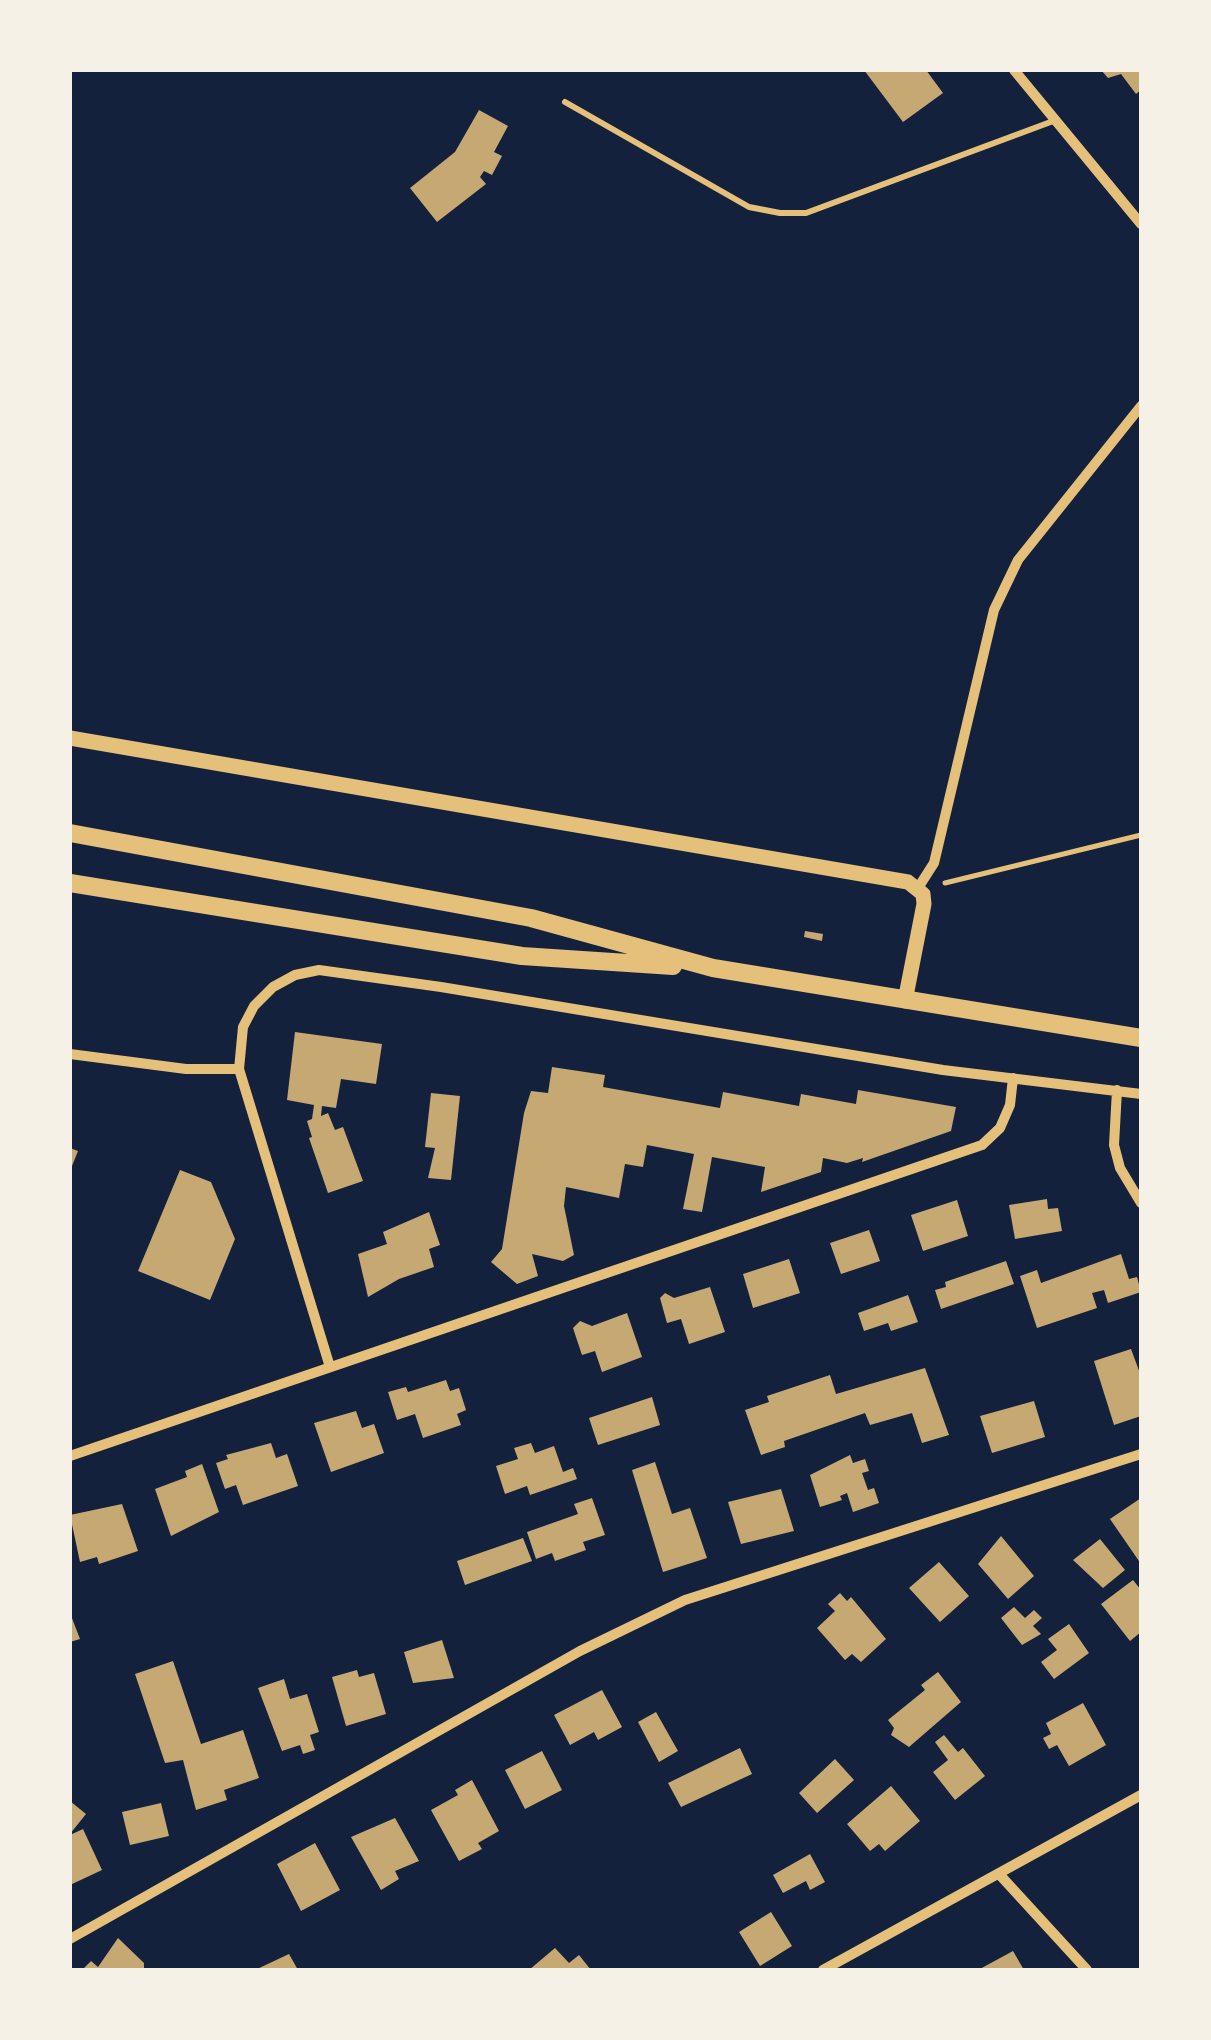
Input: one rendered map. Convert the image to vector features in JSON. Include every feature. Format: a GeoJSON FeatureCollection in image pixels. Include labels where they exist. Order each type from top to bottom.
{"type":"FeatureCollection","features":[{"type":"Feature","properties":{"kind":"main road"},"geometry":{"type":"LineString","coordinates":[[70,824],[117,843]]}},
{"type":"Feature","properties":{"kind":"main road"},"geometry":{"type":"LineString","coordinates":[[70,833],[531,918],[713,968]]}},
{"type":"Feature","properties":{"kind":"main road"},"geometry":{"type":"LineString","coordinates":[[70,884],[522,956],[713,968],[1141,1038]]}},
{"type":"Feature","properties":{"kind":"street"},"geometry":{"type":"LineString","coordinates":[[1014,70],[1141,224]]}},
{"type":"Feature","properties":{"kind":"street"},"geometry":{"type":"LineString","coordinates":[[918,888],[934,863],[994,610],[1018,560],[1141,406]]}},
{"type":"Feature","properties":{"kind":"street"},"geometry":{"type":"LineString","coordinates":[[70,738],[872,875],[918,888]]}},
{"type":"Feature","properties":{"kind":"street"},"geometry":{"type":"LineString","coordinates":[[905,1000],[924,904],[918,888]]}},
{"type":"Feature","properties":{"kind":"street"},"geometry":{"type":"LineString","coordinates":[[330,1367],[239,1069],[243,1027],[254,1006],[273,986],[318,970],[1013,1078],[1141,1094]]}},
{"type":"Feature","properties":{"kind":"street"},"geometry":{"type":"LineString","coordinates":[[70,1054],[186,1069],[239,1069]]}},
{"type":"Feature","properties":{"kind":"street"},"geometry":{"type":"LineString","coordinates":[[70,1456],[982,1145],[1000,1128],[1010,1105],[1013,1078]]}},
{"type":"Feature","properties":{"kind":"street"},"geometry":{"type":"LineString","coordinates":[[1117,1090],[1114,1145],[1120,1168],[1141,1204]]}},
{"type":"Feature","properties":{"kind":"street"},"geometry":{"type":"LineString","coordinates":[[70,1939],[580,1651],[685,1600],[1141,1454]]}},
{"type":"Feature","properties":{"kind":"street"},"geometry":{"type":"LineString","coordinates":[[822,1970],[1141,1795]]}},
{"type":"Feature","properties":{"kind":"street"},"geometry":{"type":"LineString","coordinates":[[999,1874],[1087,1970]]}},
{"type":"Feature","properties":{"kind":"lane"},"geometry":{"type":"LineString","coordinates":[[565,102],[749,207],[780,213],[806,213],[1056,120]]}},
{"type":"Feature","properties":{"kind":"path"},"geometry":{"type":"LineString","coordinates":[[918,888],[1141,834]]}},
{"type":"Feature","properties":{"kind":"building"},"geometry":{"type":"Polygon","coordinates":[[[864,70],[926,70],[943,93],[903,122],[864,70]]]}},
{"type":"Feature","properties":{"kind":"building"},"geometry":{"type":"Polygon","coordinates":[[[1101,70],[1141,70],[1141,90],[1136,94],[1121,74],[1108,78],[1101,70]]]}},
{"type":"Feature","properties":{"kind":"building"},"geometry":{"type":"Polygon","coordinates":[[[479,110],[508,126],[494,152],[502,156],[492,175],[484,171],[480,177],[486,184],[437,222],[410,188],[455,152],[479,110]]]}},
{"type":"Feature","properties":{"kind":"building"},"geometry":{"type":"Polygon","coordinates":[[[805,931],[823,934],[822,941],[804,937],[805,931]]]}},
{"type":"Feature","properties":{"kind":"building"},"geometry":{"type":"Polygon","coordinates":[[[295,1032],[382,1044],[376,1084],[341,1079],[336,1108],[322,1106],[321,1116],[328,1113],[335,1130],[343,1127],[363,1181],[328,1193],[309,1138],[312,1137],[307,1121],[312,1119],[314,1105],[287,1100],[295,1032]]]}},
{"type":"Feature","properties":{"kind":"building"},"geometry":{"type":"Polygon","coordinates":[[[552,1067],[605,1075],[603,1087],[720,1108],[723,1092],[799,1106],[801,1094],[856,1104],[858,1090],[956,1107],[951,1131],[862,1162],[863,1158],[847,1163],[823,1158],[821,1172],[761,1192],[765,1167],[712,1157],[702,1212],[683,1209],[694,1154],[647,1145],[643,1167],[625,1164],[619,1198],[566,1187],[564,1206],[574,1255],[563,1261],[532,1254],[538,1276],[517,1284],[491,1262],[502,1249],[524,1113],[531,1091],[548,1093],[552,1067]]]}},
{"type":"Feature","properties":{"kind":"building"},"geometry":{"type":"Polygon","coordinates":[[[431,1093],[460,1096],[451,1180],[428,1178],[435,1148],[425,1147],[431,1093]]]}},
{"type":"Feature","properties":{"kind":"building"},"geometry":{"type":"Polygon","coordinates":[[[70,1148],[78,1151],[70,1171],[70,1148]]]}},
{"type":"Feature","properties":{"kind":"building"},"geometry":{"type":"Polygon","coordinates":[[[180,1170],[211,1182],[235,1239],[210,1300],[138,1271],[180,1170]]]}},
{"type":"Feature","properties":{"kind":"building"},"geometry":{"type":"Polygon","coordinates":[[[1047,1199],[1048,1209],[1058,1208],[1062,1231],[1015,1239],[1009,1205],[1047,1199]]]}},
{"type":"Feature","properties":{"kind":"building"},"geometry":{"type":"Polygon","coordinates":[[[957,1200],[968,1236],[923,1251],[911,1215],[957,1200]]]}},
{"type":"Feature","properties":{"kind":"building"},"geometry":{"type":"Polygon","coordinates":[[[429,1212],[440,1245],[429,1249],[434,1267],[399,1279],[368,1297],[358,1254],[387,1244],[383,1232],[429,1212]]]}},
{"type":"Feature","properties":{"kind":"building"},"geometry":{"type":"Polygon","coordinates":[[[869,1230],[880,1261],[841,1274],[830,1243],[869,1230]]]}},
{"type":"Feature","properties":{"kind":"building"},"geometry":{"type":"Polygon","coordinates":[[[1121,1254],[1129,1279],[1137,1277],[1141,1292],[1108,1303],[1104,1290],[1092,1293],[1097,1308],[1037,1328],[1020,1276],[1037,1270],[1041,1283],[1121,1254]]]}},
{"type":"Feature","properties":{"kind":"building"},"geometry":{"type":"Polygon","coordinates":[[[789,1259],[800,1293],[753,1308],[743,1274],[789,1259]]]}},
{"type":"Feature","properties":{"kind":"building"},"geometry":{"type":"Polygon","coordinates":[[[1006,1261],[1014,1284],[941,1309],[935,1290],[946,1287],[945,1282],[1006,1261]]]}},
{"type":"Feature","properties":{"kind":"building"},"geometry":{"type":"Polygon","coordinates":[[[710,1287],[725,1332],[689,1344],[681,1319],[667,1323],[660,1298],[665,1293],[674,1298],[710,1287]]]}},
{"type":"Feature","properties":{"kind":"building"},"geometry":{"type":"Polygon","coordinates":[[[908,1295],[918,1322],[891,1331],[888,1323],[864,1331],[858,1313],[908,1295]]]}},
{"type":"Feature","properties":{"kind":"building"},"geometry":{"type":"Polygon","coordinates":[[[627,1313],[642,1357],[602,1372],[595,1351],[582,1355],[573,1328],[580,1321],[592,1326],[627,1313]]]}},
{"type":"Feature","properties":{"kind":"building"},"geometry":{"type":"Polygon","coordinates":[[[1131,1349],[1141,1376],[1141,1416],[1114,1425],[1094,1361],[1131,1349]]]}},
{"type":"Feature","properties":{"kind":"building"},"geometry":{"type":"Polygon","coordinates":[[[925,1368],[949,1435],[922,1443],[912,1413],[870,1425],[865,1413],[784,1441],[785,1447],[761,1455],[745,1410],[769,1402],[767,1396],[830,1375],[836,1394],[925,1368]]]}},
{"type":"Feature","properties":{"kind":"building"},"geometry":{"type":"Polygon","coordinates":[[[446,1380],[450,1391],[459,1388],[466,1410],[457,1414],[461,1425],[423,1438],[415,1414],[397,1420],[388,1392],[406,1387],[408,1392],[446,1380]]]}},
{"type":"Feature","properties":{"kind":"building"},"geometry":{"type":"Polygon","coordinates":[[[652,1397],[660,1425],[598,1445],[589,1418],[652,1397]]]}},
{"type":"Feature","properties":{"kind":"building"},"geometry":{"type":"Polygon","coordinates":[[[1034,1401],[1045,1437],[992,1453],[980,1416],[1034,1401]]]}},
{"type":"Feature","properties":{"kind":"building"},"geometry":{"type":"Polygon","coordinates":[[[356,1411],[362,1428],[374,1424],[384,1453],[331,1472],[314,1423],[356,1411]]]}},
{"type":"Feature","properties":{"kind":"building"},"geometry":{"type":"Polygon","coordinates":[[[271,1443],[276,1458],[287,1454],[298,1486],[243,1505],[236,1485],[225,1489],[216,1463],[228,1459],[226,1455],[271,1443]]]}},
{"type":"Feature","properties":{"kind":"building"},"geometry":{"type":"Polygon","coordinates":[[[531,1443],[535,1453],[554,1446],[563,1472],[573,1468],[577,1479],[530,1495],[527,1486],[505,1494],[496,1466],[518,1459],[514,1448],[531,1443]]]}},
{"type":"Feature","properties":{"kind":"building"},"geometry":{"type":"Polygon","coordinates":[[[850,1455],[853,1463],[865,1459],[869,1471],[862,1473],[868,1490],[874,1488],[879,1503],[853,1512],[847,1493],[840,1496],[842,1500],[820,1507],[810,1475],[850,1455]]]}},
{"type":"Feature","properties":{"kind":"building"},"geometry":{"type":"Polygon","coordinates":[[[655,1462],[672,1514],[690,1508],[707,1558],[663,1572],[632,1470],[655,1462]]]}},
{"type":"Feature","properties":{"kind":"building"},"geometry":{"type":"Polygon","coordinates":[[[202,1464],[219,1512],[171,1536],[155,1489],[187,1477],[185,1471],[202,1464]]]}},
{"type":"Feature","properties":{"kind":"building"},"geometry":{"type":"Polygon","coordinates":[[[781,1489],[794,1531],[741,1544],[728,1502],[781,1489]]]}},
{"type":"Feature","properties":{"kind":"building"},"geometry":{"type":"Polygon","coordinates":[[[592,1498],[605,1535],[583,1542],[586,1550],[555,1561],[552,1553],[536,1559],[527,1532],[578,1514],[574,1504],[592,1498]]]}},
{"type":"Feature","properties":{"kind":"building"},"geometry":{"type":"Polygon","coordinates":[[[1141,1498],[1141,1564],[1110,1519],[1141,1498]]]}},
{"type":"Feature","properties":{"kind":"building"},"geometry":{"type":"Polygon","coordinates":[[[122,1504],[138,1551],[99,1564],[97,1557],[80,1562],[70,1515],[122,1504]]]}},
{"type":"Feature","properties":{"kind":"building"},"geometry":{"type":"Polygon","coordinates":[[[1001,1536],[1034,1576],[1008,1599],[978,1564],[1001,1536]]]}},
{"type":"Feature","properties":{"kind":"building"},"geometry":{"type":"Polygon","coordinates":[[[523,1538],[532,1561],[465,1585],[457,1561],[523,1538]]]}},
{"type":"Feature","properties":{"kind":"building"},"geometry":{"type":"Polygon","coordinates":[[[1100,1539],[1125,1570],[1103,1588],[1073,1560],[1100,1539]]]}},
{"type":"Feature","properties":{"kind":"building"},"geometry":{"type":"Polygon","coordinates":[[[939,1562],[969,1596],[940,1622],[909,1588],[939,1562]]]}},
{"type":"Feature","properties":{"kind":"building"},"geometry":{"type":"Polygon","coordinates":[[[1133,1580],[1141,1590],[1141,1632],[1130,1641],[1101,1604],[1133,1580]]]}},
{"type":"Feature","properties":{"kind":"building"},"geometry":{"type":"Polygon","coordinates":[[[840,1593],[847,1601],[851,1597],[886,1639],[861,1662],[852,1654],[845,1660],[817,1628],[835,1611],[828,1604],[840,1593]]]}},
{"type":"Feature","properties":{"kind":"building"},"geometry":{"type":"Polygon","coordinates":[[[1014,1607],[1025,1618],[1034,1610],[1042,1618],[1033,1626],[1041,1634],[1022,1645],[1001,1618],[1014,1607]]]}},
{"type":"Feature","properties":{"kind":"building"},"geometry":{"type":"Polygon","coordinates":[[[70,1613],[80,1639],[70,1642],[70,1613]]]}},
{"type":"Feature","properties":{"kind":"building"},"geometry":{"type":"Polygon","coordinates":[[[1069,1624],[1089,1653],[1054,1679],[1041,1662],[1057,1650],[1048,1639],[1069,1624]]]}},
{"type":"Feature","properties":{"kind":"building"},"geometry":{"type":"Polygon","coordinates":[[[442,1640],[454,1678],[413,1683],[404,1652],[442,1640]]]}},
{"type":"Feature","properties":{"kind":"building"},"geometry":{"type":"Polygon","coordinates":[[[173,1661],[201,1744],[243,1730],[259,1778],[224,1790],[227,1800],[196,1810],[183,1760],[165,1763],[135,1674],[173,1661]]]}},
{"type":"Feature","properties":{"kind":"building"},"geometry":{"type":"Polygon","coordinates":[[[357,1670],[359,1677],[374,1673],[386,1714],[346,1726],[332,1677],[357,1670]]]}},
{"type":"Feature","properties":{"kind":"building"},"geometry":{"type":"Polygon","coordinates":[[[938,1672],[961,1702],[909,1747],[891,1735],[894,1728],[888,1720],[925,1690],[921,1685],[938,1672]]]}},
{"type":"Feature","properties":{"kind":"building"},"geometry":{"type":"Polygon","coordinates":[[[284,1679],[290,1699],[307,1694],[319,1732],[310,1735],[315,1750],[303,1754],[300,1745],[282,1751],[258,1688],[284,1679]]]}},
{"type":"Feature","properties":{"kind":"building"},"geometry":{"type":"Polygon","coordinates":[[[602,1690],[622,1727],[598,1740],[594,1732],[570,1745],[554,1715],[602,1690]]]}},
{"type":"Feature","properties":{"kind":"building"},"geometry":{"type":"Polygon","coordinates":[[[1083,1703],[1106,1745],[1069,1766],[1057,1745],[1049,1749],[1043,1738],[1051,1734],[1046,1723],[1083,1703]]]}},
{"type":"Feature","properties":{"kind":"building"},"geometry":{"type":"Polygon","coordinates":[[[656,1712],[678,1751],[659,1762],[638,1722],[656,1712]]]}},
{"type":"Feature","properties":{"kind":"building"},"geometry":{"type":"Polygon","coordinates":[[[944,1735],[958,1752],[963,1748],[985,1776],[955,1800],[933,1772],[948,1760],[935,1742],[944,1735]]]}},
{"type":"Feature","properties":{"kind":"building"},"geometry":{"type":"Polygon","coordinates":[[[740,1748],[752,1774],[681,1807],[668,1783],[740,1748]]]}},
{"type":"Feature","properties":{"kind":"building"},"geometry":{"type":"Polygon","coordinates":[[[542,1751],[562,1790],[525,1809],[505,1770],[542,1751]]]}},
{"type":"Feature","properties":{"kind":"building"},"geometry":{"type":"Polygon","coordinates":[[[835,1759],[854,1780],[817,1813],[799,1793],[835,1759]]]}},
{"type":"Feature","properties":{"kind":"building"},"geometry":{"type":"Polygon","coordinates":[[[472,1780],[499,1831],[478,1843],[482,1849],[459,1861],[431,1810],[458,1795],[455,1790],[472,1780]]]}},
{"type":"Feature","properties":{"kind":"building"},"geometry":{"type":"Polygon","coordinates":[[[891,1786],[920,1821],[885,1851],[879,1844],[870,1851],[847,1824],[891,1786]]]}},
{"type":"Feature","properties":{"kind":"building"},"geometry":{"type":"Polygon","coordinates":[[[70,1801],[86,1814],[70,1834],[70,1801]]]}},
{"type":"Feature","properties":{"kind":"building"},"geometry":{"type":"Polygon","coordinates":[[[161,1803],[169,1836],[130,1845],[122,1812],[161,1803]]]}},
{"type":"Feature","properties":{"kind":"building"},"geometry":{"type":"Polygon","coordinates":[[[395,1818],[419,1861],[395,1871],[399,1879],[381,1890],[351,1837],[395,1818]]]}},
{"type":"Feature","properties":{"kind":"building"},"geometry":{"type":"Polygon","coordinates":[[[83,1829],[102,1870],[70,1885],[70,1835],[83,1829]]]}},
{"type":"Feature","properties":{"kind":"building"},"geometry":{"type":"Polygon","coordinates":[[[315,1843],[340,1890],[301,1911],[277,1864],[315,1843]]]}},
{"type":"Feature","properties":{"kind":"building"},"geometry":{"type":"Polygon","coordinates":[[[810,1854],[825,1882],[810,1890],[806,1881],[783,1893],[773,1875],[810,1854]]]}},
{"type":"Feature","properties":{"kind":"building"},"geometry":{"type":"Polygon","coordinates":[[[771,1912],[792,1946],[760,1966],[739,1932],[771,1912]]]}},
{"type":"Feature","properties":{"kind":"building"},"geometry":{"type":"Polygon","coordinates":[[[118,1938],[144,1963],[144,1970],[82,1970],[91,1961],[98,1967],[118,1938]]]}},
{"type":"Feature","properties":{"kind":"building"},"geometry":{"type":"Polygon","coordinates":[[[555,1948],[569,1963],[579,1955],[591,1970],[529,1970],[555,1948]]]}},
{"type":"Feature","properties":{"kind":"building"},"geometry":{"type":"Polygon","coordinates":[[[1013,1951],[1024,1970],[978,1970],[1013,1951]]]}},
{"type":"Feature","properties":{"kind":"building"},"geometry":{"type":"Polygon","coordinates":[[[289,1954],[298,1970],[255,1970],[289,1954]]]}}]}
